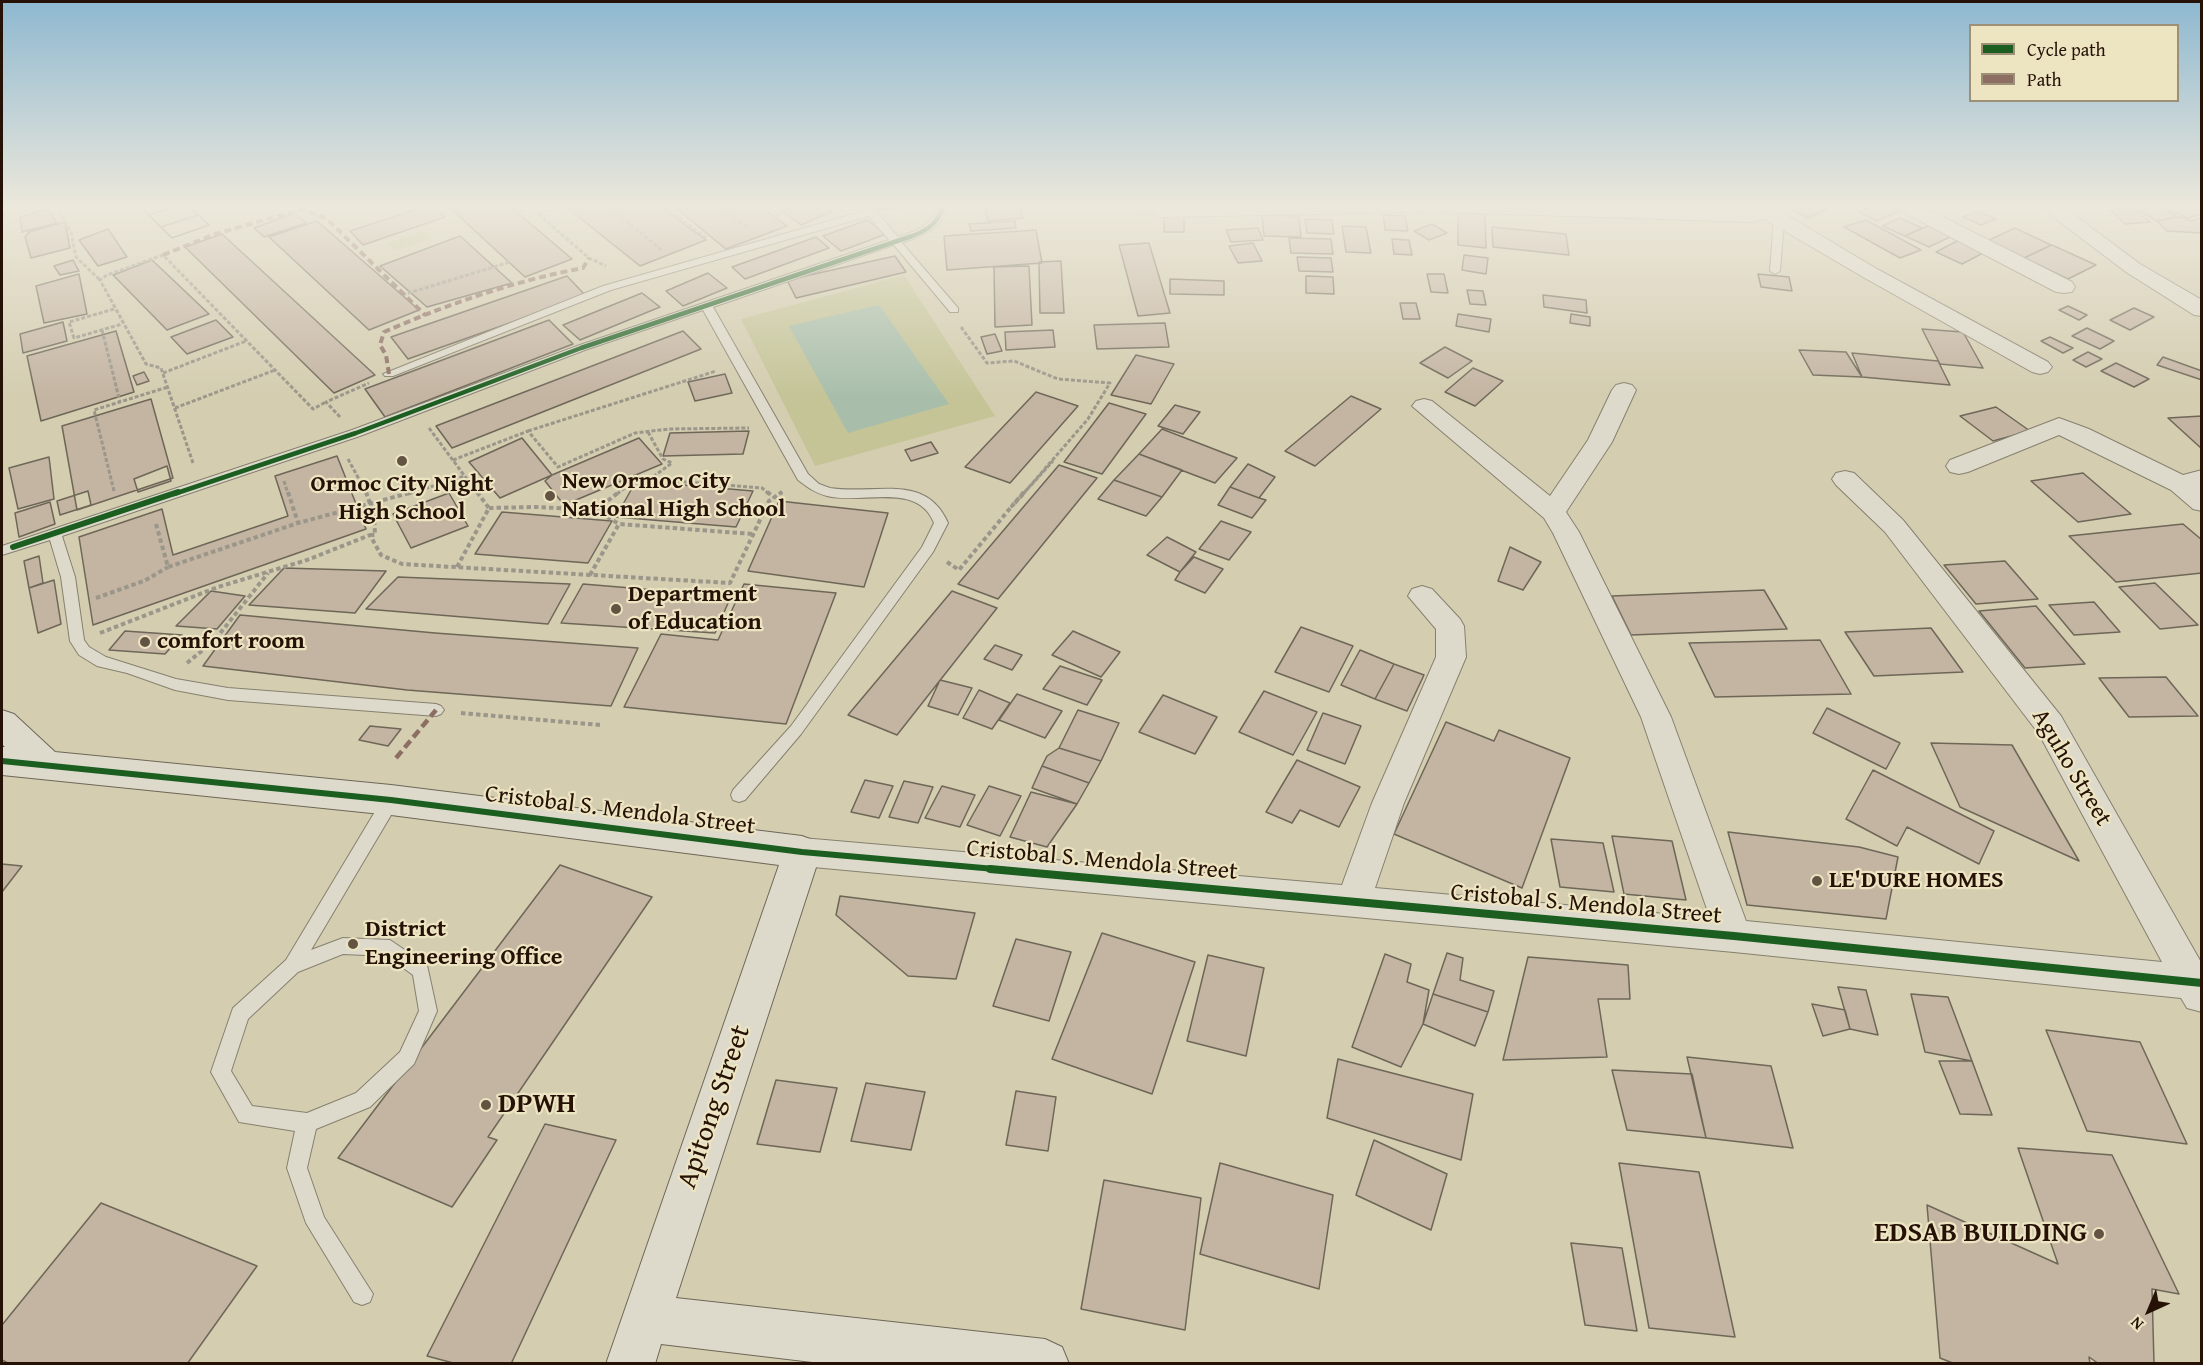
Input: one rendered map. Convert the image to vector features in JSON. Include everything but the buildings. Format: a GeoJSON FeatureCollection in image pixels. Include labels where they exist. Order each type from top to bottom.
{"type":"FeatureCollection","features":[{"type":"Feature","properties":{"kind":"street"},"geometry":{"type":"LineString","coordinates":[[1865,270],[2040,367]]}},
{"type":"Feature","properties":{"kind":"street"},"geometry":{"type":"LineString","coordinates":[[2030,270],[2064,287]]}},
{"type":"Feature","properties":{"kind":"street"},"geometry":{"type":"LineString","coordinates":[[2136,270],[2202,310]]}},
{"type":"Feature","properties":{"kind":"street"},"geometry":{"type":"LineString","coordinates":[[2177,295],[2202,289]]}},
{"type":"Feature","properties":{"kind":"street"},"geometry":{"type":"LineString","coordinates":[[1553,512],[1600,441],[1624,390]]}},
{"type":"Feature","properties":{"kind":"street"},"geometry":{"type":"LineString","coordinates":[[1424,406],[1553,512],[1566,532],[1656,717],[1734,936]]}},
{"type":"Feature","properties":{"kind":"street"},"geometry":{"type":"LineString","coordinates":[[1959,466],[2059,426],[2074,430],[2191,481],[2202,503]]}},
{"type":"Feature","properties":{"kind":"street","name":"Aguho Street"},"geometry":{"type":"LineString","coordinates":[[1845,479],[1894,526],[2050,725],[2199,988]]}},
{"type":"Feature","properties":{"kind":"street"},"geometry":{"type":"LineString","coordinates":[[1353,902],[1388,803],[1451,657],[1450,626],[1422,596]]}},
{"type":"Feature","properties":{"kind":"street"},"geometry":{"type":"LineString","coordinates":[[2,723],[48,767]]}},
{"type":"Feature","properties":{"kind":"street","name":"Cristobal S. Mendola Street"},"geometry":{"type":"LineString","coordinates":[[2,761],[392,800],[802,852],[1734,936],[2199,988]]}},
{"type":"Feature","properties":{"kind":"street","name":"Apitong Street"},"geometry":{"type":"LineString","coordinates":[[630,1364],[802,852]]}},
{"type":"Feature","properties":{"kind":"street"},"geometry":{"type":"LineString","coordinates":[[644,1318],[1045,1364]]}},
{"type":"Feature","properties":{"kind":"lane"},"geometry":{"type":"LineString","coordinates":[[388,374],[607,288],[673,270]]}},
{"type":"Feature","properties":{"kind":"lane"},"geometry":{"type":"LineString","coordinates":[[2,552],[338,440],[581,348],[811,270]]}},
{"type":"Feature","properties":{"kind":"lane"},"geometry":{"type":"LineString","coordinates":[[921,270],[954,310]]}},
{"type":"Feature","properties":{"kind":"lane"},"geometry":{"type":"LineString","coordinates":[[706,307],[810,486],[824,491],[897,494],[922,498],[936,511],[941,523],[928,549],[796,730],[739,795]]}},
{"type":"Feature","properties":{"kind":"lane"},"geometry":{"type":"LineString","coordinates":[[55,534],[69,577],[77,641],[84,651],[102,662],[161,679],[228,694],[436,710]]}},
{"type":"Feature","properties":{"kind":"lane"},"geometry":{"type":"LineString","coordinates":[[292,966],[344,946],[390,948],[421,971],[428,1011],[407,1058],[363,1100],[306,1123],[246,1115],[221,1072],[240,1014],[292,966],[392,800]]}},
{"type":"Feature","properties":{"kind":"lane"},"geometry":{"type":"LineString","coordinates":[[306,1123],[297,1168],[316,1223],[362,1294]]}},
{"type":"Feature","properties":{"kind":"path"},"geometry":{"type":"LineString","coordinates":[[89,270],[100,280],[122,324],[146,364],[161,368],[200,486]]}},
{"type":"Feature","properties":{"kind":"path"},"geometry":{"type":"LineString","coordinates":[[100,280],[107,274],[120,270]]}},
{"type":"Feature","properties":{"kind":"path"},"geometry":{"type":"LineString","coordinates":[[177,270],[313,409],[388,374]]}},
{"type":"Feature","properties":{"kind":"path"},"geometry":{"type":"LineString","coordinates":[[402,295],[485,270]]}},
{"type":"Feature","properties":{"kind":"path"},"geometry":{"type":"LineString","coordinates":[[114,309],[69,322],[74,338],[122,324]]}},
{"type":"Feature","properties":{"kind":"path"},"geometry":{"type":"LineString","coordinates":[[928,549],[959,570],[1088,419],[1103,398],[1110,383],[1058,379],[1014,361],[987,363],[964,334],[954,310]]}},
{"type":"Feature","properties":{"kind":"path"},"geometry":{"type":"LineString","coordinates":[[102,330],[120,402]]}},
{"type":"Feature","properties":{"kind":"path"},"geometry":{"type":"LineString","coordinates":[[163,373],[247,341]]}},
{"type":"Feature","properties":{"kind":"path"},"geometry":{"type":"LineString","coordinates":[[453,460],[528,431],[738,363]]}},
{"type":"Feature","properties":{"kind":"path"},"geometry":{"type":"LineString","coordinates":[[175,408],[275,370]]}},
{"type":"Feature","properties":{"kind":"path"},"geometry":{"type":"LineString","coordinates":[[119,512],[94,410],[168,387]]}},
{"type":"Feature","properties":{"kind":"path"},"geometry":{"type":"LineString","coordinates":[[326,402],[356,433]]}},
{"type":"Feature","properties":{"kind":"path"},"geometry":{"type":"LineString","coordinates":[[416,411],[489,508]]}},
{"type":"Feature","properties":{"kind":"path"},"geometry":{"type":"LineString","coordinates":[[528,431],[558,467],[636,434],[774,426]]}},
{"type":"Feature","properties":{"kind":"path"},"geometry":{"type":"LineString","coordinates":[[648,432],[663,459],[672,463],[649,479]]}},
{"type":"Feature","properties":{"kind":"path"},"geometry":{"type":"LineString","coordinates":[[77,641],[218,587],[375,535],[377,525],[371,505],[338,440]]}},
{"type":"Feature","properties":{"kind":"path"},"geometry":{"type":"LineString","coordinates":[[277,460],[298,523]]}},
{"type":"Feature","properties":{"kind":"path"},"geometry":{"type":"LineString","coordinates":[[73,607],[144,581],[168,567],[298,523],[371,505],[465,476]]}},
{"type":"Feature","properties":{"kind":"path"},"geometry":{"type":"LineString","coordinates":[[370,535],[381,555],[402,564],[730,583],[769,501],[803,477]]}},
{"type":"Feature","properties":{"kind":"path"},"geometry":{"type":"LineString","coordinates":[[596,510],[637,478],[762,488],[774,497]]}},
{"type":"Feature","properties":{"kind":"path"},"geometry":{"type":"LineString","coordinates":[[152,502],[168,567]]}},
{"type":"Feature","properties":{"kind":"path"},"geometry":{"type":"LineString","coordinates":[[489,508],[536,507],[596,510],[619,524],[753,534]]}},
{"type":"Feature","properties":{"kind":"path"},"geometry":{"type":"LineString","coordinates":[[457,567],[489,508]]}},
{"type":"Feature","properties":{"kind":"path"},"geometry":{"type":"LineString","coordinates":[[590,574],[619,524]]}},
{"type":"Feature","properties":{"kind":"path"},"geometry":{"type":"LineString","coordinates":[[161,679],[184,666],[214,641],[269,571]]}},
{"type":"Feature","properties":{"kind":"path"},"geometry":{"type":"LineString","coordinates":[[436,710],[600,725]]}},
{"type":"Feature","properties":{"kind":"green space"},"geometry":{"type":"Polygon","coordinates":[[[904,275],[995,416],[815,466],[741,319],[904,275]]]}},
{"type":"Feature","properties":{"kind":"shaded area"},"geometry":{"type":"Polygon","coordinates":[[[879,305],[949,404],[848,433],[789,326],[879,305]]]}},
{"type":"Feature","properties":{"kind":"marked path"},"geometry":{"type":"LineString","coordinates":[[379,270],[425,315]]}},
{"type":"Feature","properties":{"kind":"marked path"},"geometry":{"type":"LineString","coordinates":[[389,374],[386,355],[380,345],[384,332],[430,312],[482,294],[575,270]]}},
{"type":"Feature","properties":{"kind":"marked path"},"geometry":{"type":"LineString","coordinates":[[396,758],[436,710]]}},
{"type":"Feature","properties":{"kind":"cycle path"},"geometry":{"type":"LineString","coordinates":[[13,547],[356,433],[581,348],[812,270]]}},
{"type":"Feature","properties":{"kind":"cycle path"},"geometry":{"type":"LineString","coordinates":[[2,761],[391,800],[802,852],[1734,936],[2202,983]]}},
{"type":"Feature","properties":{"kind":"place","name":"Ormoc City Night High School"},"geometry":{"type":"Point","coordinates":[402,461]}},
{"type":"Feature","properties":{"kind":"place","name":"New Ormoc City National High School"},"geometry":{"type":"Point","coordinates":[550,496]}},
{"type":"Feature","properties":{"kind":"place","name":"Department of Education"},"geometry":{"type":"Point","coordinates":[616,609]}},
{"type":"Feature","properties":{"kind":"place","name":"comfort room"},"geometry":{"type":"Point","coordinates":[145,642]}},
{"type":"Feature","properties":{"kind":"place","name":"LE'DURE HOMES"},"geometry":{"type":"Point","coordinates":[1817,881]}},
{"type":"Feature","properties":{"kind":"place","name":"District Engineering Office"},"geometry":{"type":"Point","coordinates":[353,944]}},
{"type":"Feature","properties":{"kind":"place","name":"DPWH"},"geometry":{"type":"Point","coordinates":[486,1105]}},
{"type":"Feature","properties":{"kind":"place","name":"EDSAB BUILDING"},"geometry":{"type":"Point","coordinates":[2099,1234]}}]}
